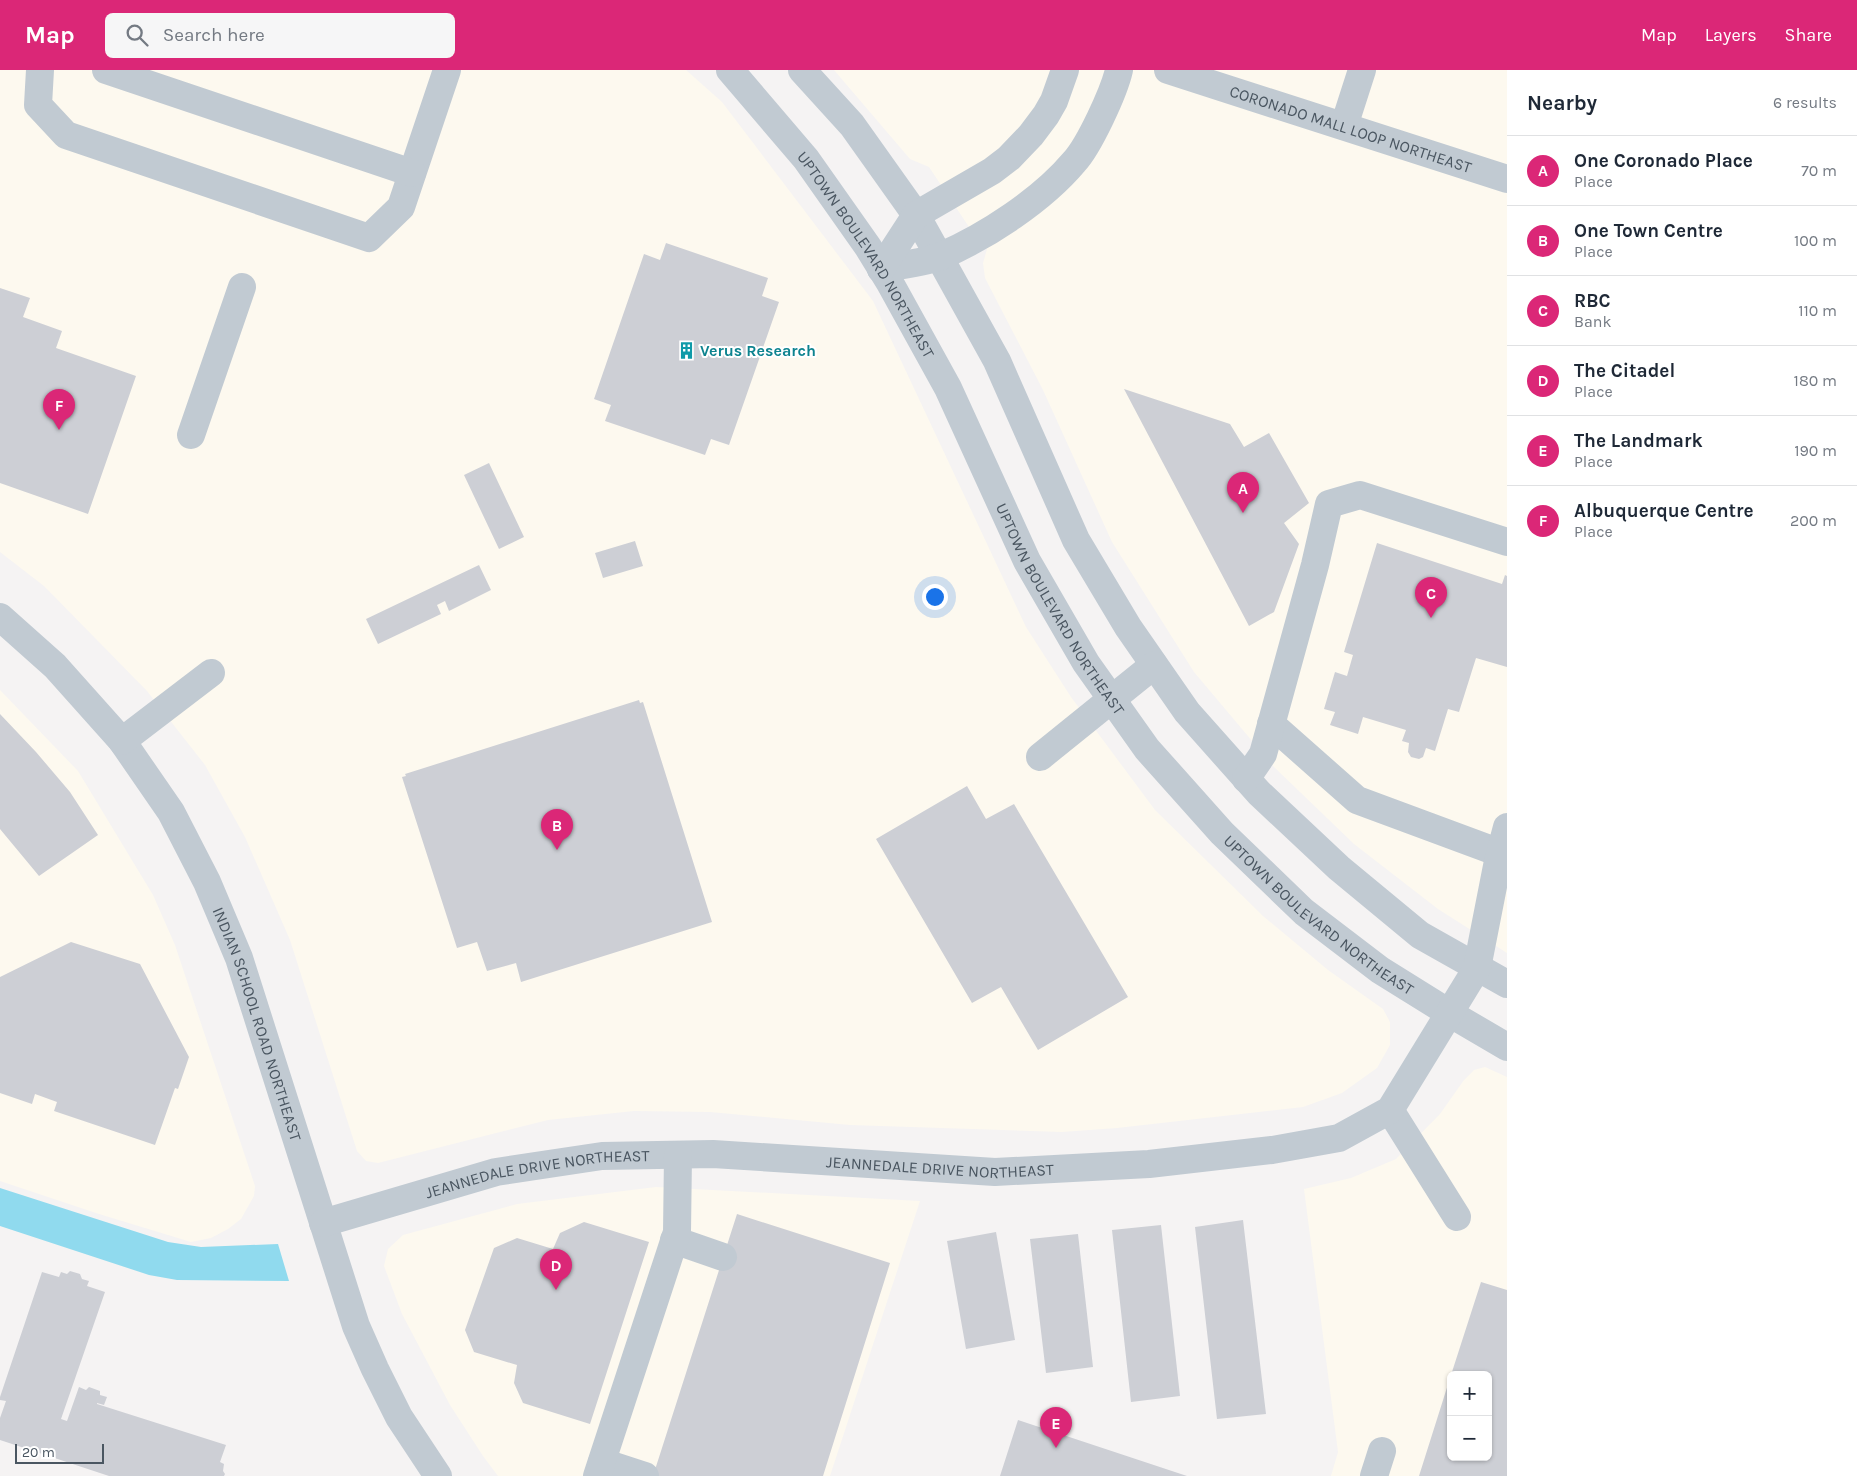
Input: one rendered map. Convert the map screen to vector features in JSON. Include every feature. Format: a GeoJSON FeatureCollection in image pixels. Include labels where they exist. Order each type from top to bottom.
{"type":"FeatureCollection","features":[{"type":"Feature","properties":{"kind":"street"},"geometry":{"type":"LineString","coordinates":[[40,70],[38,105],[66,135],[370,238],[400,207],[447,70]]}},
{"type":"Feature","properties":{"kind":"street"},"geometry":{"type":"LineString","coordinates":[[106,70],[412,173]]}},
{"type":"Feature","properties":{"kind":"street","name":"UPTOWN BOULEVARD NORTHEAST"},"geometry":{"type":"LineString","coordinates":[[730,70],[806,159],[881,268],[948,388],[1027,561],[1086,663],[1147,749],[1222,833],[1304,912],[1380,970],[1507,1046]]}},
{"type":"Feature","properties":{"kind":"street"},"geometry":{"type":"LineString","coordinates":[[802,70],[852,125],[916,215],[997,361],[1076,540],[1128,627],[1187,712],[1259,793],[1339,868],[1413,928],[1477,968],[1507,984]]}},
{"type":"Feature","properties":{"kind":"street"},"geometry":{"type":"LineString","coordinates":[[881,268],[916,215],[992,171],[1009,158],[1031,135],[1054,101],[1064,70]]}},
{"type":"Feature","properties":{"kind":"street"},"geometry":{"type":"LineString","coordinates":[[881,268],[939,257],[980,236],[1032,203],[1075,162],[1093,131],[1116,83],[1119,70]]}},
{"type":"Feature","properties":{"kind":"street","name":"CORONADO MALL LOOP NORTHEAST"},"geometry":{"type":"LineString","coordinates":[[1168,70],[1507,179]]}},
{"type":"Feature","properties":{"kind":"street"},"geometry":{"type":"LineString","coordinates":[[1344,126],[1362,70]]}},
{"type":"Feature","properties":{"kind":"street"},"geometry":{"type":"LineString","coordinates":[[190,435],[242,287]]}},
{"type":"Feature","properties":{"kind":"street"},"geometry":{"type":"LineString","coordinates":[[1246,779],[1263,754],[1316,566],[1329,504],[1360,495],[1507,542]]}},
{"type":"Feature","properties":{"kind":"street","name":"INDIAN SCHOOL ROAD NORTHEAST"},"geometry":{"type":"LineString","coordinates":[[0,617],[56,666],[122,741],[171,812],[207,882],[239,958],[356,1326],[399,1417],[438,1476]]}},
{"type":"Feature","properties":{"kind":"street"},"geometry":{"type":"LineString","coordinates":[[1040,756],[1154,665]]}},
{"type":"Feature","properties":{"kind":"street"},"geometry":{"type":"LineString","coordinates":[[122,741],[211,673]]}},
{"type":"Feature","properties":{"kind":"street"},"geometry":{"type":"LineString","coordinates":[[1271,724],[1357,800],[1504,840],[1477,968]]}},
{"type":"Feature","properties":{"kind":"street","name":"JEANNEDALE DRIVE NORTHEAST"},"geometry":{"type":"LineString","coordinates":[[323,1223],[496,1172],[602,1156],[714,1154],[995,1172],[1149,1164],[1272,1150],[1339,1138],[1390,1110],[1477,968]]}},
{"type":"Feature","properties":{"kind":"street"},"geometry":{"type":"LineString","coordinates":[[1390,1110],[1457,1217]]}},
{"type":"Feature","properties":{"kind":"street"},"geometry":{"type":"LineString","coordinates":[[645,1476],[600,1469],[677,1232],[678,1155]]}},
{"type":"Feature","properties":{"kind":"street"},"geometry":{"type":"LineString","coordinates":[[674,1240],[723,1257]]}},
{"type":"Feature","properties":{"kind":"shaded area"},"geometry":{"type":"Polygon","coordinates":[[[0,70],[686,70],[722,102],[873,301],[1026,627],[1071,697],[1155,810],[1263,916],[1328,970],[1383,1009],[1390,1022],[1390,1045],[1377,1068],[1342,1093],[1303,1107],[1117,1128],[1062,1132],[850,1125],[710,1112],[634,1111],[548,1120],[378,1163],[366,1161],[357,1151],[290,940],[245,837],[205,765],[147,691],[44,586],[0,552],[0,70]]]}},
{"type":"Feature","properties":{"kind":"shaded area"},"geometry":{"type":"Polygon","coordinates":[[[834,70],[1507,70],[1507,953],[1438,909],[1354,844],[1274,767],[1194,672],[1112,542],[1043,390],[985,278],[983,263],[987,249],[981,245],[929,167],[910,159],[834,70]]]}},
{"type":"Feature","properties":{"kind":"shaded area"},"geometry":{"type":"Polygon","coordinates":[[[0,690],[78,771],[153,895],[175,945],[255,1186],[254,1196],[241,1219],[211,1238],[191,1242],[0,1181],[0,690]]]}},
{"type":"Feature","properties":{"kind":"shaded area"},"geometry":{"type":"Polygon","coordinates":[[[1485,1067],[1507,1077],[1507,1476],[1331,1476],[1338,1452],[1304,1189],[1351,1178],[1396,1159],[1440,1114],[1464,1080],[1474,1070],[1485,1067]]]}},
{"type":"Feature","properties":{"kind":"shaded area"},"geometry":{"type":"Polygon","coordinates":[[[656,1187],[920,1201],[830,1476],[498,1476],[450,1405],[402,1314],[384,1266],[388,1249],[403,1235],[517,1204],[656,1187]]]}},
{"type":"Feature","properties":{"kind":"water"},"geometry":{"type":"Polygon","coordinates":[[[0,1188],[168,1242],[201,1247],[278,1244],[289,1281],[177,1280],[149,1275],[0,1226],[0,1188]]]}},
{"type":"Feature","properties":{"kind":"building","name":"Verus Research"},"geometry":{"type":"Polygon","coordinates":[[[666,243],[768,278],[762,296],[779,302],[729,445],[711,439],[705,455],[605,421],[611,405],[594,399],[644,254],[660,260],[666,243]]]}},
{"type":"Feature","properties":{"kind":"building"},"geometry":{"type":"Polygon","coordinates":[[[0,288],[30,298],[23,317],[62,331],[56,348],[136,376],[88,514],[0,483],[0,288]]]}},
{"type":"Feature","properties":{"kind":"building"},"geometry":{"type":"Polygon","coordinates":[[[1124,389],[1230,424],[1244,447],[1269,433],[1309,503],[1284,523],[1299,544],[1274,612],[1249,626],[1124,389]]]}},
{"type":"Feature","properties":{"kind":"building"},"geometry":{"type":"Polygon","coordinates":[[[489,463],[524,537],[499,549],[464,475],[489,463]]]}},
{"type":"Feature","properties":{"kind":"building"},"geometry":{"type":"Polygon","coordinates":[[[635,541],[643,566],[603,578],[595,553],[635,541]]]}},
{"type":"Feature","properties":{"kind":"building"},"geometry":{"type":"Polygon","coordinates":[[[1377,543],[1502,584],[1505,575],[1507,576],[1507,667],[1476,658],[1459,712],[1448,709],[1435,751],[1426,748],[1423,757],[1419,759],[1411,757],[1408,752],[1409,743],[1402,741],[1406,730],[1363,717],[1358,734],[1330,725],[1335,712],[1324,709],[1335,672],[1347,676],[1353,655],[1344,652],[1377,543]]]}},
{"type":"Feature","properties":{"kind":"building"},"geometry":{"type":"Polygon","coordinates":[[[479,565],[491,590],[449,611],[445,601],[437,605],[441,614],[378,644],[366,619],[479,565]]]}},
{"type":"Feature","properties":{"kind":"building"},"geometry":{"type":"Polygon","coordinates":[[[639,700],[640,703],[643,702],[712,922],[521,982],[516,963],[487,971],[477,942],[457,948],[402,777],[406,776],[405,774],[639,700]]]}},
{"type":"Feature","properties":{"kind":"building"},"geometry":{"type":"Polygon","coordinates":[[[0,714],[70,792],[98,835],[39,876],[0,829],[0,714]]]}},
{"type":"Feature","properties":{"kind":"building"},"geometry":{"type":"Polygon","coordinates":[[[967,786],[986,819],[1014,804],[1128,997],[1038,1050],[1001,987],[972,1003],[876,839],[967,786]]]}},
{"type":"Feature","properties":{"kind":"building"},"geometry":{"type":"Polygon","coordinates":[[[71,942],[140,964],[189,1057],[178,1089],[175,1088],[155,1145],[54,1111],[57,1102],[35,1094],[32,1104],[0,1093],[0,977],[71,942]]]}},
{"type":"Feature","properties":{"kind":"building"},"geometry":{"type":"Polygon","coordinates":[[[737,1214],[890,1263],[823,1476],[653,1476],[737,1214]]]}},
{"type":"Feature","properties":{"kind":"building"},"geometry":{"type":"Polygon","coordinates":[[[1243,1220],[1266,1414],[1217,1419],[1195,1227],[1243,1220]]]}},
{"type":"Feature","properties":{"kind":"building"},"geometry":{"type":"Polygon","coordinates":[[[584,1222],[649,1242],[590,1424],[523,1403],[514,1383],[517,1365],[474,1352],[465,1330],[494,1248],[517,1238],[553,1249],[560,1233],[584,1222]]]}},
{"type":"Feature","properties":{"kind":"building"},"geometry":{"type":"Polygon","coordinates":[[[1161,1225],[1180,1396],[1131,1402],[1112,1230],[1161,1225]]]}},
{"type":"Feature","properties":{"kind":"building"},"geometry":{"type":"Polygon","coordinates":[[[996,1232],[1015,1340],[966,1349],[947,1241],[996,1232]]]}},
{"type":"Feature","properties":{"kind":"building"},"geometry":{"type":"Polygon","coordinates":[[[1078,1234],[1093,1367],[1046,1373],[1030,1239],[1078,1234]]]}},
{"type":"Feature","properties":{"kind":"building"},"geometry":{"type":"Polygon","coordinates":[[[70,1271],[80,1274],[82,1279],[89,1281],[87,1286],[105,1292],[61,1419],[67,1421],[79,1387],[86,1390],[89,1387],[100,1391],[100,1395],[107,1397],[104,1405],[97,1404],[226,1445],[220,1462],[224,1464],[224,1476],[109,1476],[0,1440],[0,1418],[6,1401],[0,1400],[0,1397],[42,1272],[59,1277],[61,1272],[67,1274],[70,1271]]]}},
{"type":"Feature","properties":{"kind":"building"},"geometry":{"type":"Polygon","coordinates":[[[1481,1282],[1507,1290],[1507,1476],[1419,1476],[1447,1387],[1447,1461],[1492,1461],[1492,1371],[1452,1371],[1481,1282]]]}},
{"type":"Feature","properties":{"kind":"building"},"geometry":{"type":"Polygon","coordinates":[[[1018,1420],[1187,1476],[1000,1476],[1018,1420]]]}},
{"type":"Feature","properties":{"kind":"place","name":"Verus Research"},"geometry":{"type":"Point","coordinates":[686,350]}},
{"type":"Feature","properties":{"kind":"place","name":"Albuquerque Centre"},"geometry":{"type":"Point","coordinates":[59,430]}},
{"type":"Feature","properties":{"kind":"place","name":"One Coronado Place"},"geometry":{"type":"Point","coordinates":[1243,513]}},
{"type":"Feature","properties":{"kind":"place","name":"RBC"},"geometry":{"type":"Point","coordinates":[1431,618]}},
{"type":"Feature","properties":{"kind":"place","name":"One Town Centre"},"geometry":{"type":"Point","coordinates":[557,850]}},
{"type":"Feature","properties":{"kind":"place","name":"The Citadel"},"geometry":{"type":"Point","coordinates":[556,1290]}},
{"type":"Feature","properties":{"kind":"place","name":"The Landmark"},"geometry":{"type":"Point","coordinates":[1056,1448]}}]}
